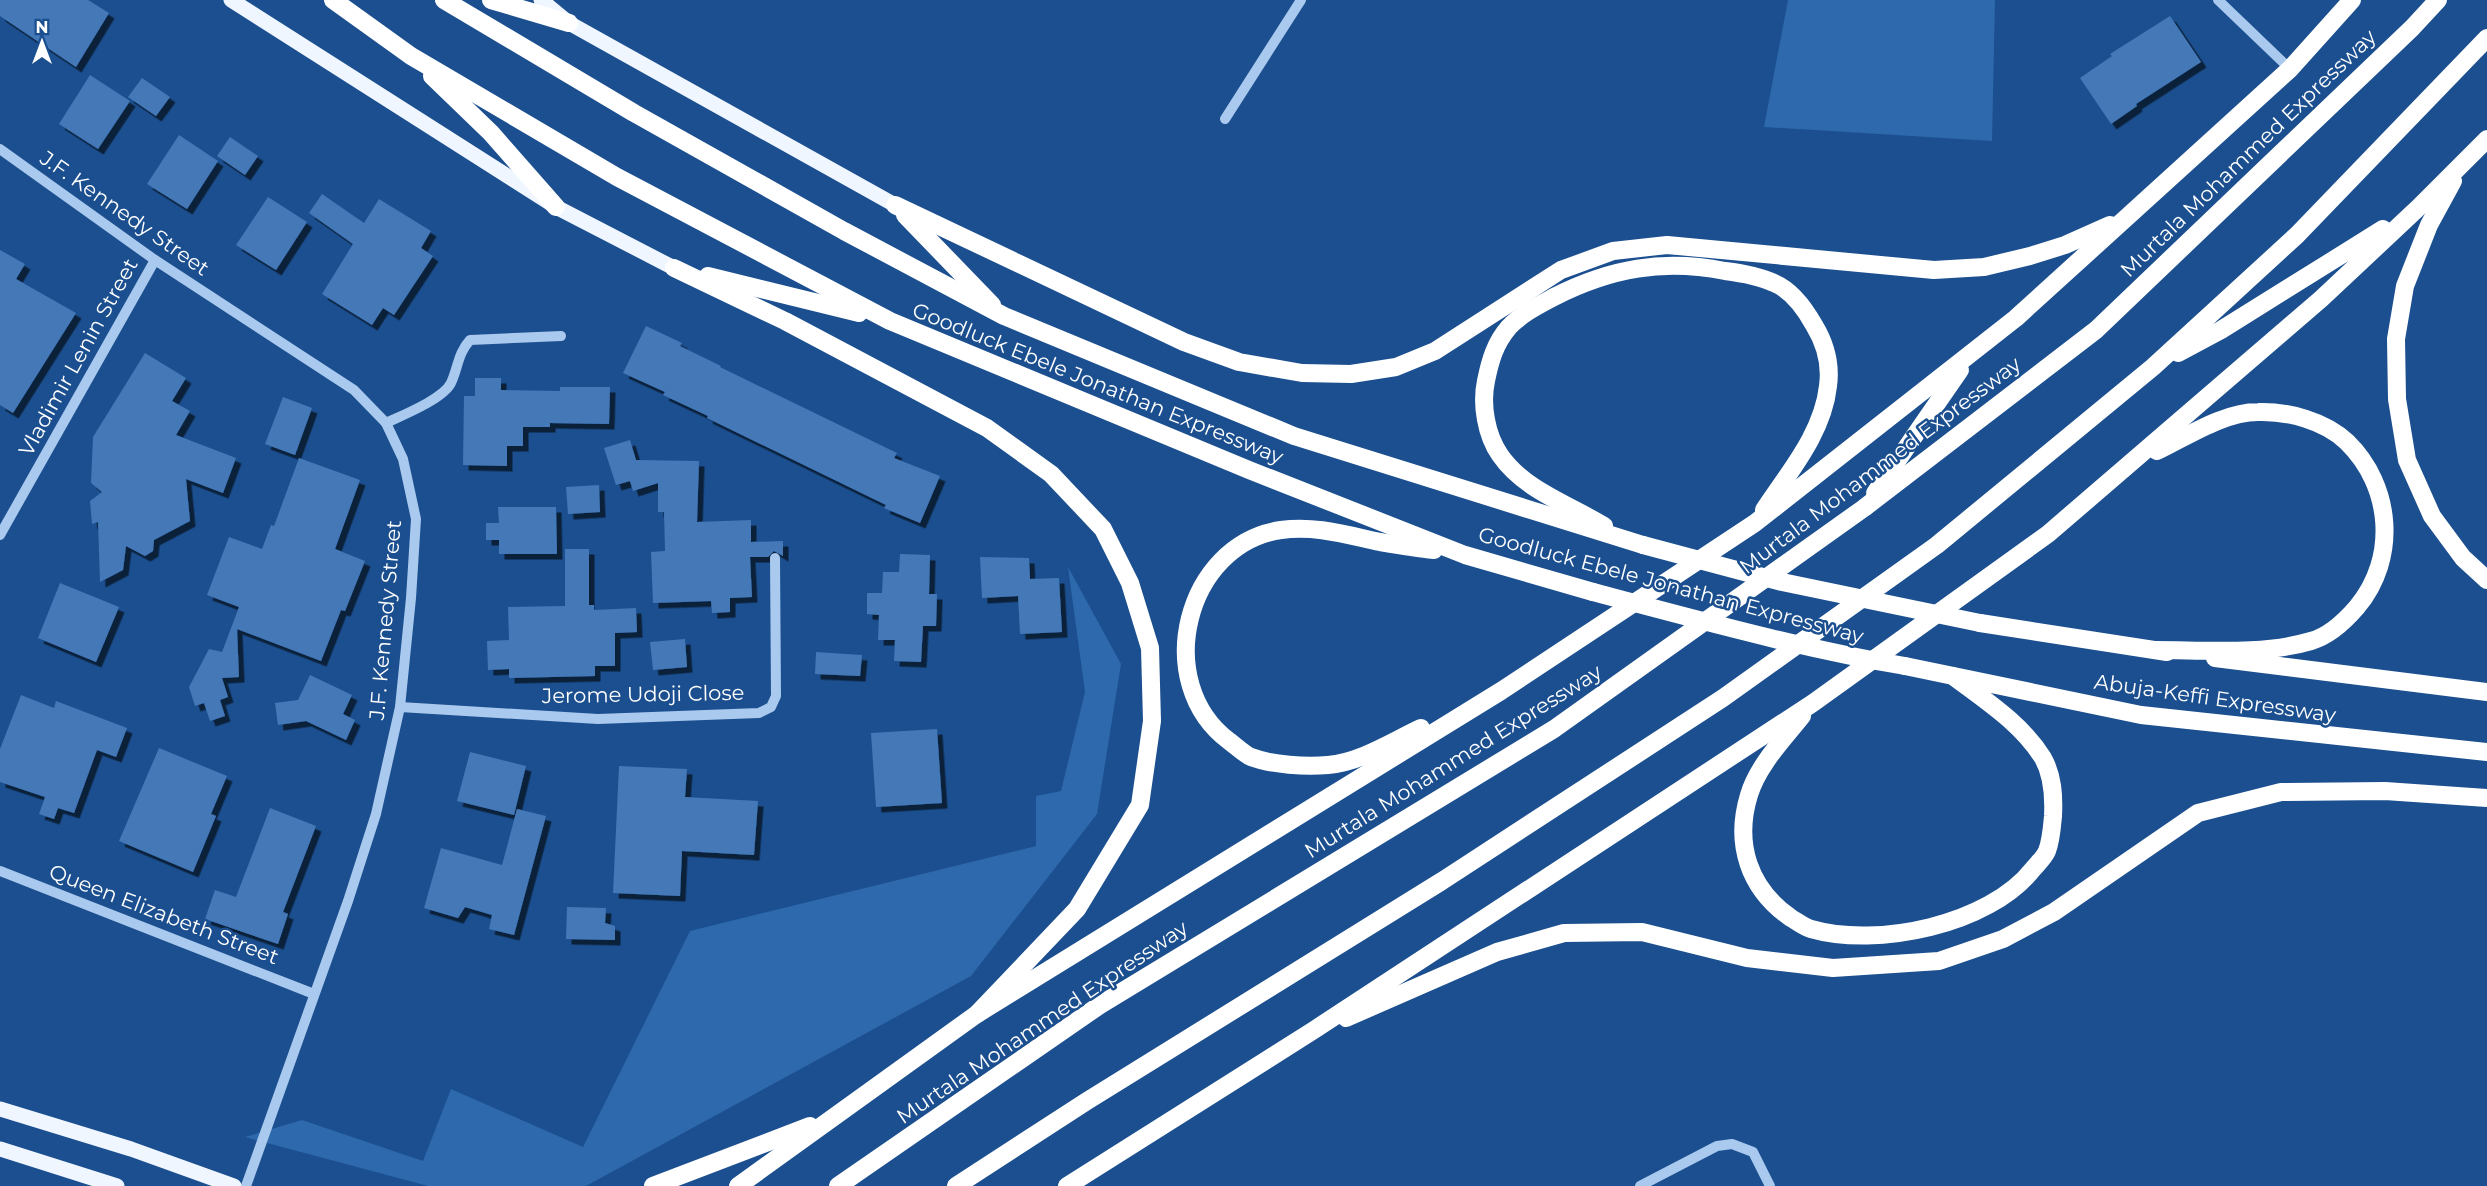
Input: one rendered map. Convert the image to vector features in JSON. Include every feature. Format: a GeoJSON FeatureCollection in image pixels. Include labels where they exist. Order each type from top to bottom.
{"type":"FeatureCollection","features":[{"type":"Feature","properties":{"kind":"highway","name":"Goodluck Ebele Jonathan Expressway"},"geometry":{"type":"LineString","coordinates":[[333,0],[411,56],[617,177],[890,321],[1249,470],[1465,555],[1593,592],[1786,641],[1905,666]]}},
{"type":"Feature","properties":{"kind":"highway","name":"Goodluck Ebele Jonathan Expressway"},"geometry":{"type":"LineString","coordinates":[[444,0],[644,119],[844,231],[1004,316],[1294,436],[1634,543],[1782,582],[1980,623]]}},
{"type":"Feature","properties":{"kind":"highway"},"geometry":{"type":"LineString","coordinates":[[491,0],[569,22]]}},
{"type":"Feature","properties":{"kind":"highway","name":"Murtala Mohammed Expressway"},"geometry":{"type":"LineString","coordinates":[[977,1014],[1501,691],[1755,523],[2016,318],[2290,69],[2352,0]]}},
{"type":"Feature","properties":{"kind":"highway","name":"Murtala Mohammed Expressway"},"geometry":{"type":"LineString","coordinates":[[838,1186],[1100,1005],[1554,729],[1864,508],[2096,330],[2412,28],[2438,0]]}},
{"type":"Feature","properties":{"kind":"highway"},"geometry":{"type":"LineString","coordinates":[[956,1186],[1087,1101],[1442,881],[1723,698],[1937,546],[2153,367],[2297,236],[2487,38]]}},
{"type":"Feature","properties":{"kind":"highway"},"geometry":{"type":"LineString","coordinates":[[411,56],[491,133],[555,207]]}},
{"type":"Feature","properties":{"kind":"highway"},"geometry":{"type":"LineString","coordinates":[[1067,1186],[1314,1030],[1813,703],[2048,534],[2321,299],[2487,139]]}},
{"type":"Feature","properties":{"kind":"highway"},"geometry":{"type":"LineString","coordinates":[[2464,161],[2428,225],[2405,286],[2396,339],[2397,399],[2407,460],[2432,516],[2463,558],[2487,580]]}},
{"type":"Feature","properties":{"kind":"highway"},"geometry":{"type":"LineString","coordinates":[[895,205],[1004,316]]}},
{"type":"Feature","properties":{"kind":"highway"},"geometry":{"type":"LineString","coordinates":[[895,205],[1184,342],[1239,362],[1302,373],[1350,374],[1396,367],[1435,351],[1561,270],[1613,250],[1667,245],[1934,270],[1984,267],[2065,245],[2126,218]]}},
{"type":"Feature","properties":{"kind":"highway"},"geometry":{"type":"LineString","coordinates":[[2153,367],[2221,330],[2418,208]]}},
{"type":"Feature","properties":{"kind":"highway"},"geometry":{"type":"LineString","coordinates":[[1634,543],[1528,484],[1516,474],[1499,454],[1487,426],[1484,391],[1491,356],[1509,327],[1535,307],[1563,292],[1594,279],[1634,268],[1664,265],[1709,268],[1775,283],[1794,297],[1808,314],[1819,334],[1828,360],[1828,387],[1814,435],[1755,523]]}},
{"type":"Feature","properties":{"kind":"highway"},"geometry":{"type":"LineString","coordinates":[[674,268],[890,321]]}},
{"type":"Feature","properties":{"kind":"highway"},"geometry":{"type":"LineString","coordinates":[[674,268],[785,321],[987,428],[1051,474],[1103,529],[1130,583],[1150,648],[1152,722],[1140,805],[1077,909],[977,1014],[738,1186]]}},
{"type":"Feature","properties":{"kind":"highway"},"geometry":{"type":"LineString","coordinates":[[1864,508],[1971,353]]}},
{"type":"Feature","properties":{"kind":"highway"},"geometry":{"type":"LineString","coordinates":[[2136,460],[2225,419],[2258,411],[2310,419],[2346,441],[2367,468],[2380,494],[2385,521],[2382,560],[2368,594],[2344,622],[2312,641],[2273,649],[2156,650]]}},
{"type":"Feature","properties":{"kind":"highway"},"geometry":{"type":"LineString","coordinates":[[1465,555],[1305,528],[1279,530],[1243,543],[1211,572],[1191,608],[1185,651],[1191,694],[1215,730],[1251,757],[1292,765],[1328,765],[1348,761],[1375,751],[1501,691]]}},
{"type":"Feature","properties":{"kind":"highway","name":"Abuja-Keffi Expressway"},"geometry":{"type":"LineString","coordinates":[[1980,623],[2359,678],[2487,692]]}},
{"type":"Feature","properties":{"kind":"highway","name":"Abuja-Keffi Expressway"},"geometry":{"type":"LineString","coordinates":[[1905,666],[2141,715],[2487,752]]}},
{"type":"Feature","properties":{"kind":"highway"},"geometry":{"type":"LineString","coordinates":[[1813,703],[1763,765],[1749,794],[1743,822],[1746,854],[1754,880],[1774,906],[1808,929],[1846,936],[1898,933],[1944,922],[1988,906],[2022,884],[2047,852],[2054,792],[2044,760],[2026,735],[2010,719],[1953,676]]}},
{"type":"Feature","properties":{"kind":"highway"},"geometry":{"type":"LineString","coordinates":[[1314,1030],[1373,1007],[1497,952],[1564,933],[1642,932],[1747,958],[1833,968],[1939,962],[2003,939],[2054,912],[2198,813],[2281,792],[2385,791],[2487,798]]}},
{"type":"Feature","properties":{"kind":"highway"},"geometry":{"type":"LineString","coordinates":[[653,1186],[834,1116]]}},
{"type":"Feature","properties":{"kind":"main road"},"geometry":{"type":"LineString","coordinates":[[231,0],[555,207],[674,268]]}},
{"type":"Feature","properties":{"kind":"main road"},"geometry":{"type":"LineString","coordinates":[[541,0],[569,22],[895,205]]}},
{"type":"Feature","properties":{"kind":"main road"},"geometry":{"type":"LineString","coordinates":[[0,1109],[131,1149],[234,1186]]}},
{"type":"Feature","properties":{"kind":"main road"},"geometry":{"type":"LineString","coordinates":[[0,1149],[117,1186]]}},
{"type":"Feature","properties":{"kind":"street"},"geometry":{"type":"LineString","coordinates":[[1226,119],[1301,0]]}},
{"type":"Feature","properties":{"kind":"street"},"geometry":{"type":"LineString","coordinates":[[2218,0],[2290,69]]}},
{"type":"Feature","properties":{"kind":"street","name":"J.F. Kennedy Street"},"geometry":{"type":"LineString","coordinates":[[0,149],[155,260],[354,390],[386,423],[403,459],[416,519],[400,708],[376,814],[348,901],[246,1186]]}},
{"type":"Feature","properties":{"kind":"street","name":"Vladimir Lenin Street"},"geometry":{"type":"LineString","coordinates":[[0,535],[155,260]]}},
{"type":"Feature","properties":{"kind":"street"},"geometry":{"type":"LineString","coordinates":[[386,423],[440,395],[450,386],[462,349],[470,340],[561,336]]}},
{"type":"Feature","properties":{"kind":"street","name":"Jerome Udoji Close"},"geometry":{"type":"LineString","coordinates":[[400,708],[598,719],[759,713],[771,707],[776,696],[775,558]]}},
{"type":"Feature","properties":{"kind":"street","name":"Queen Elizabeth Street"},"geometry":{"type":"LineString","coordinates":[[0,871],[314,994]]}},
{"type":"Feature","properties":{"kind":"street"},"geometry":{"type":"LineString","coordinates":[[1640,1186],[1717,1146],[1732,1144],[1754,1152],[1770,1186]]}},
{"type":"Feature","properties":{"kind":"shaded area"},"geometry":{"type":"Polygon","coordinates":[[[1788,0],[1995,0],[1992,141],[1764,127],[1788,0]]]}},
{"type":"Feature","properties":{"kind":"shaded area"},"geometry":{"type":"Polygon","coordinates":[[[1068,567],[1121,664],[1097,814],[971,976],[586,1186],[428,1186],[245,1137],[302,1120],[423,1161],[451,1089],[583,1147],[690,931],[1036,846],[1036,796],[1061,791],[1085,692],[1068,567]]]}},
{"type":"Feature","properties":{"kind":"building"},"geometry":{"type":"Polygon","coordinates":[[[0,0],[88,0],[109,13],[76,67],[0,16],[0,0]]]}},
{"type":"Feature","properties":{"kind":"building"},"geometry":{"type":"Polygon","coordinates":[[[2170,16],[2201,62],[2136,104],[2137,106],[2111,124],[2080,78],[2112,56],[2110,54],[2170,16]]]}},
{"type":"Feature","properties":{"kind":"building"},"geometry":{"type":"Polygon","coordinates":[[[90,75],[130,101],[98,149],[59,124],[90,75]]]}},
{"type":"Feature","properties":{"kind":"building"},"geometry":{"type":"Polygon","coordinates":[[[142,78],[170,97],[156,116],[128,97],[142,78]]]}},
{"type":"Feature","properties":{"kind":"building"},"geometry":{"type":"Polygon","coordinates":[[[179,135],[218,161],[187,209],[147,184],[179,135]]]}},
{"type":"Feature","properties":{"kind":"building"},"geometry":{"type":"Polygon","coordinates":[[[230,137],[258,156],[245,175],[217,156],[230,137]]]}},
{"type":"Feature","properties":{"kind":"building"},"geometry":{"type":"Polygon","coordinates":[[[322,194],[364,223],[379,199],[431,231],[421,248],[433,256],[394,315],[383,308],[372,325],[322,294],[353,244],[309,213],[322,194]]]}},
{"type":"Feature","properties":{"kind":"building"},"geometry":{"type":"Polygon","coordinates":[[[268,197],[307,222],[276,270],[236,245],[268,197]]]}},
{"type":"Feature","properties":{"kind":"building"},"geometry":{"type":"Polygon","coordinates":[[[0,250],[25,264],[16,279],[76,313],[13,413],[0,405],[0,250]]]}},
{"type":"Feature","properties":{"kind":"building"},"geometry":{"type":"Polygon","coordinates":[[[646,326],[682,343],[680,346],[720,367],[897,453],[894,458],[940,476],[920,523],[884,508],[886,505],[707,418],[708,416],[663,395],[665,392],[623,373],[646,326]]]}},
{"type":"Feature","properties":{"kind":"building"},"geometry":{"type":"Polygon","coordinates":[[[145,353],[186,378],[172,401],[190,411],[176,435],[236,458],[223,493],[186,479],[190,521],[154,540],[153,551],[145,556],[126,546],[123,570],[100,582],[98,522],[92,524],[90,501],[102,492],[91,483],[93,437],[145,353]]]}},
{"type":"Feature","properties":{"kind":"building"},"geometry":{"type":"Polygon","coordinates":[[[475,378],[501,378],[501,390],[560,391],[560,387],[610,387],[609,424],[550,423],[550,427],[523,427],[523,446],[507,446],[507,466],[463,465],[464,396],[475,396],[475,378]]]}},
{"type":"Feature","properties":{"kind":"building"},"geometry":{"type":"Polygon","coordinates":[[[283,397],[312,408],[295,455],[265,444],[283,397]]]}},
{"type":"Feature","properties":{"kind":"building"},"geometry":{"type":"Polygon","coordinates":[[[630,440],[636,460],[699,461],[697,522],[751,520],[751,542],[783,541],[783,556],[774,551],[768,557],[750,557],[752,597],[730,598],[730,612],[712,613],[711,601],[653,603],[651,552],[665,551],[664,512],[658,512],[658,483],[633,491],[630,481],[616,485],[604,448],[630,440]]]}},
{"type":"Feature","properties":{"kind":"building"},"geometry":{"type":"Polygon","coordinates":[[[299,458],[360,480],[335,549],[365,561],[345,611],[341,610],[321,661],[237,629],[239,677],[222,678],[228,697],[220,700],[225,716],[210,721],[204,703],[195,706],[189,687],[209,649],[222,652],[239,607],[207,595],[229,537],[262,549],[271,525],[274,526],[299,458]]]}},
{"type":"Feature","properties":{"kind":"building"},"geometry":{"type":"Polygon","coordinates":[[[599,485],[600,512],[568,514],[566,487],[599,485]]]}},
{"type":"Feature","properties":{"kind":"building"},"geometry":{"type":"Polygon","coordinates":[[[498,507],[556,507],[557,554],[499,554],[499,540],[486,540],[486,523],[499,523],[498,507]]]}},
{"type":"Feature","properties":{"kind":"building"},"geometry":{"type":"Polygon","coordinates":[[[565,549],[589,549],[589,605],[594,605],[594,610],[636,608],[637,632],[615,633],[615,666],[595,666],[595,676],[509,678],[509,669],[488,670],[487,641],[509,640],[508,607],[565,606],[565,549]]]}},
{"type":"Feature","properties":{"kind":"building"},"geometry":{"type":"Polygon","coordinates":[[[900,554],[930,555],[929,594],[937,594],[936,626],[923,626],[921,662],[894,661],[895,640],[878,640],[879,615],[867,614],[867,593],[882,593],[883,572],[899,572],[900,554]]]}},
{"type":"Feature","properties":{"kind":"building"},"geometry":{"type":"Polygon","coordinates":[[[980,557],[1029,558],[1030,579],[1059,578],[1062,632],[1020,634],[1018,596],[982,598],[980,557]]]}},
{"type":"Feature","properties":{"kind":"building"},"geometry":{"type":"Polygon","coordinates":[[[60,583],[119,607],[96,662],[38,638],[60,583]]]}},
{"type":"Feature","properties":{"kind":"building"},"geometry":{"type":"Polygon","coordinates":[[[685,639],[687,667],[653,670],[650,642],[685,639]]]}},
{"type":"Feature","properties":{"kind":"building"},"geometry":{"type":"Polygon","coordinates":[[[816,652],[862,655],[860,676],[815,674],[816,652]]]}},
{"type":"Feature","properties":{"kind":"building"},"geometry":{"type":"Polygon","coordinates":[[[310,675],[352,695],[343,714],[355,720],[346,740],[306,721],[278,725],[275,703],[298,700],[310,675]]]}},
{"type":"Feature","properties":{"kind":"building"},"geometry":{"type":"Polygon","coordinates":[[[21,695],[54,708],[56,701],[127,728],[116,757],[97,750],[74,813],[58,808],[54,819],[39,814],[45,797],[0,782],[0,749],[21,695]]]}},
{"type":"Feature","properties":{"kind":"building"},"geometry":{"type":"Polygon","coordinates":[[[937,729],[942,803],[876,807],[871,733],[937,729]]]}},
{"type":"Feature","properties":{"kind":"building"},"geometry":{"type":"Polygon","coordinates":[[[159,748],[227,776],[211,814],[216,816],[193,872],[119,841],[159,748]]]}},
{"type":"Feature","properties":{"kind":"building"},"geometry":{"type":"Polygon","coordinates":[[[470,752],[526,766],[514,815],[457,801],[470,752]]]}},
{"type":"Feature","properties":{"kind":"building"},"geometry":{"type":"Polygon","coordinates":[[[619,766],[687,769],[685,797],[758,801],[754,855],[682,851],[680,896],[613,893],[619,766]]]}},
{"type":"Feature","properties":{"kind":"building"},"geometry":{"type":"Polygon","coordinates":[[[270,808],[316,826],[283,912],[288,914],[278,944],[205,919],[215,890],[236,897],[270,808]]]}},
{"type":"Feature","properties":{"kind":"building"},"geometry":{"type":"Polygon","coordinates":[[[517,809],[546,816],[514,935],[489,929],[492,915],[465,907],[458,918],[424,908],[441,848],[502,865],[517,809]]]}},
{"type":"Feature","properties":{"kind":"building"},"geometry":{"type":"Polygon","coordinates":[[[567,907],[606,908],[605,923],[615,926],[615,940],[566,939],[567,907]]]}}]}
